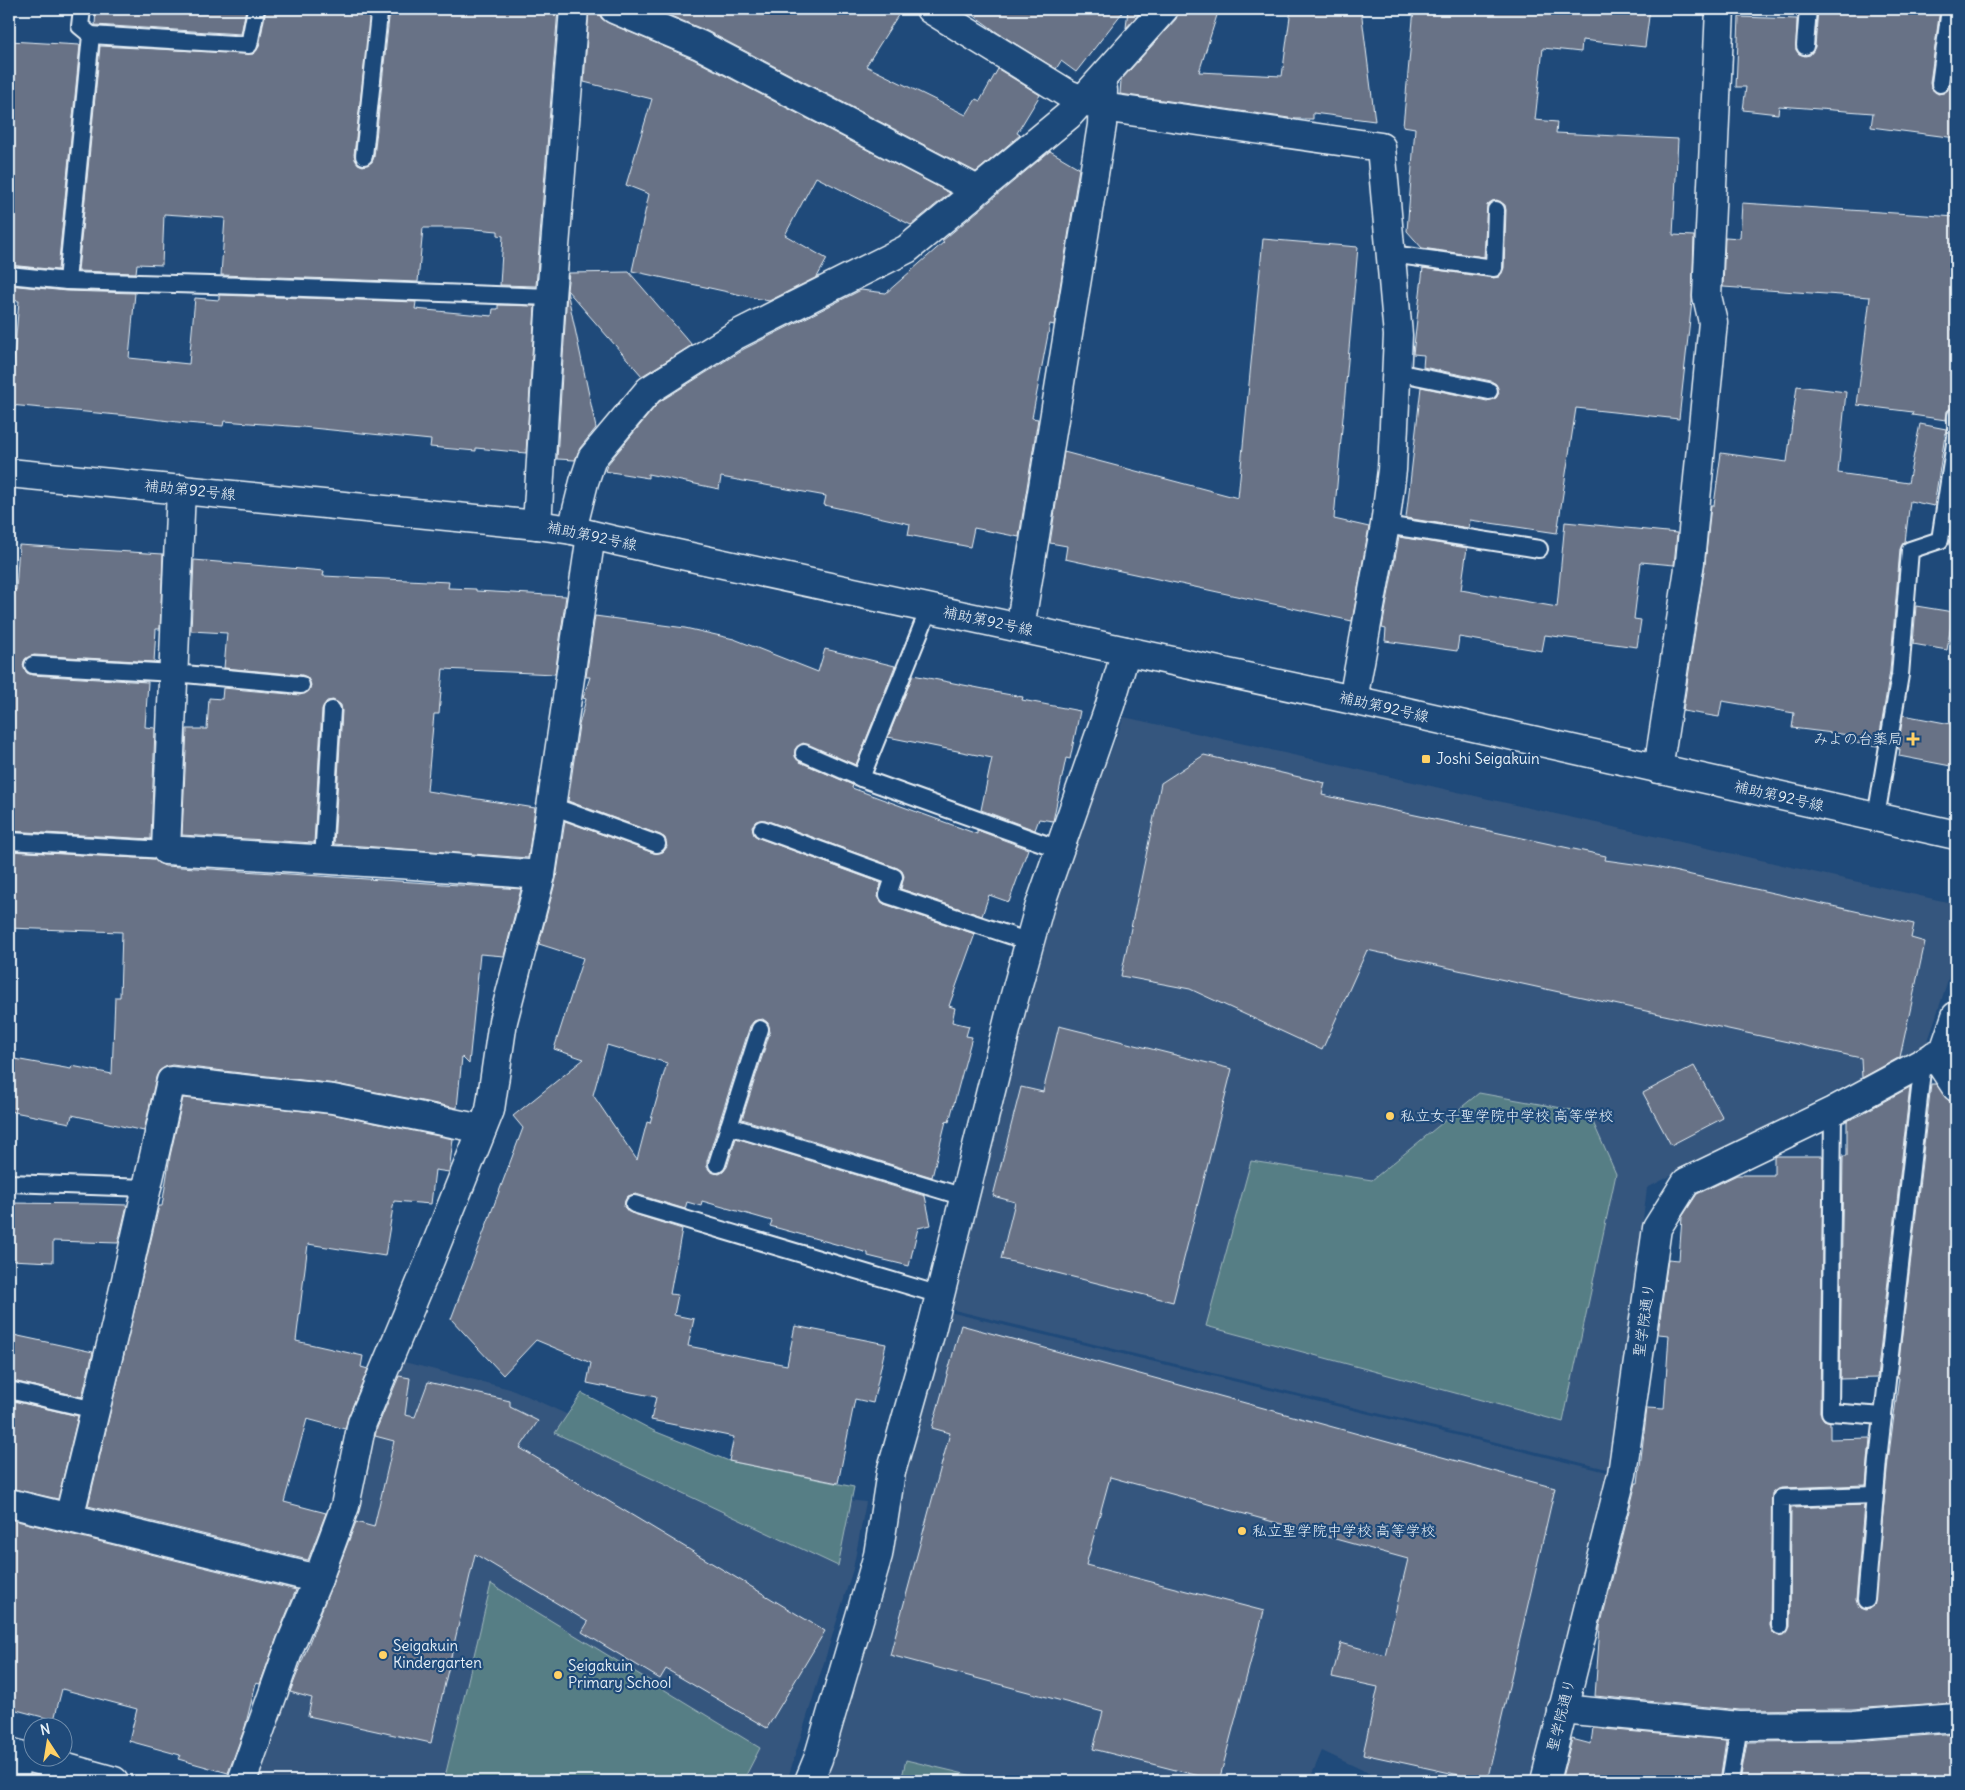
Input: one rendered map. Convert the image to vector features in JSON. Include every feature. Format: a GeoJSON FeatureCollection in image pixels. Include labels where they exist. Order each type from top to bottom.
{"type":"FeatureCollection","features":[{"type":"Feature","properties":{"kind":"street"},"geometry":{"type":"LineString","coordinates":[[537,525],[551,297],[574,9]]}},
{"type":"Feature","properties":{"kind":"street"},"geometry":{"type":"LineString","coordinates":[[614,9],[700,45],[977,190]]}},
{"type":"Feature","properties":{"kind":"street"},"geometry":{"type":"LineString","coordinates":[[930,9],[1059,89],[1092,103],[1381,147],[1398,335],[1392,470],[1385,525],[1354,700]]}},
{"type":"Feature","properties":{"kind":"street"},"geometry":{"type":"LineString","coordinates":[[242,1781],[291,1643],[318,1579],[345,1506],[362,1424],[490,1110],[503,1021],[541,875],[552,806],[582,533],[584,482],[592,458],[649,390],[736,335],[907,249],[1069,115],[1092,103],[1103,76],[1164,9]]}},
{"type":"Feature","properties":{"kind":"street"},"geometry":{"type":"LineString","coordinates":[[1658,769],[1690,562],[1713,322],[1707,296],[1720,9]]}},
{"type":"Feature","properties":{"kind":"street"},"geometry":{"type":"LineString","coordinates":[[1020,628],[1102,125],[1092,103]]}},
{"type":"Feature","properties":{"kind":"street","name":"補助第92号線"},"geometry":{"type":"LineString","coordinates":[[9,473],[537,525],[582,533],[1354,700],[1956,835]]}},
{"type":"Feature","properties":{"kind":"street"},"geometry":{"type":"LineString","coordinates":[[181,489],[166,850],[414,865],[541,875]]}},
{"type":"Feature","properties":{"kind":"street"},"geometry":{"type":"LineString","coordinates":[[809,1781],[818,1759],[878,1555],[891,1472],[940,1295],[1030,942],[1059,849],[1110,705],[1126,651]]}},
{"type":"Feature","properties":{"kind":"street","name":"聖学院通り"},"geometry":{"type":"LineString","coordinates":[[1545,1781],[1622,1474],[1657,1228],[1686,1182],[1833,1111],[1944,1051],[1956,1016]]}},
{"type":"Feature","properties":{"kind":"street"},"geometry":{"type":"LineString","coordinates":[[1929,1058],[1956,1087]]}},
{"type":"Feature","properties":{"kind":"street"},"geometry":{"type":"LineString","coordinates":[[69,1518],[171,1081],[333,1099],[482,1129]]}},
{"type":"Feature","properties":{"kind":"street"},"geometry":{"type":"LineString","coordinates":[[9,1503],[318,1579]]}},
{"type":"Feature","properties":{"kind":"street"},"geometry":{"type":"LineString","coordinates":[[1562,1709],[1739,1726],[1853,1725],[1956,1717]]}},
{"type":"Feature","properties":{"kind":"street"},"geometry":{"type":"LineString","coordinates":[[14,1781],[14,1753],[114,1781]]}},
{"type":"Feature","properties":{"kind":"lane"},"geometry":{"type":"LineString","coordinates":[[82,9],[80,26],[91,35],[249,46],[256,9]]}},
{"type":"Feature","properties":{"kind":"lane"},"geometry":{"type":"LineString","coordinates":[[364,156],[380,14],[383,9]]}},
{"type":"Feature","properties":{"kind":"lane"},"geometry":{"type":"LineString","coordinates":[[1805,46],[1808,9]]}},
{"type":"Feature","properties":{"kind":"lane"},"geometry":{"type":"LineString","coordinates":[[1940,84],[1950,9]]}},
{"type":"Feature","properties":{"kind":"lane"},"geometry":{"type":"LineString","coordinates":[[67,281],[91,35]]}},
{"type":"Feature","properties":{"kind":"lane"},"geometry":{"type":"LineString","coordinates":[[1391,254],[1494,268],[1496,210]]}},
{"type":"Feature","properties":{"kind":"lane"},"geometry":{"type":"LineString","coordinates":[[9,275],[67,281],[551,297]]}},
{"type":"Feature","properties":{"kind":"lane"},"geometry":{"type":"LineString","coordinates":[[1396,372],[1489,391]]}},
{"type":"Feature","properties":{"kind":"lane"},"geometry":{"type":"LineString","coordinates":[[1956,416],[1956,433]]}},
{"type":"Feature","properties":{"kind":"lane"},"geometry":{"type":"LineString","coordinates":[[1876,818],[1900,675],[1910,550],[1940,540],[1956,437]]}},
{"type":"Feature","properties":{"kind":"lane"},"geometry":{"type":"LineString","coordinates":[[1385,525],[1540,549]]}},
{"type":"Feature","properties":{"kind":"lane"},"geometry":{"type":"LineString","coordinates":[[861,778],[929,608]]}},
{"type":"Feature","properties":{"kind":"lane"},"geometry":{"type":"LineString","coordinates":[[34,665],[174,674],[302,686]]}},
{"type":"Feature","properties":{"kind":"lane"},"geometry":{"type":"LineString","coordinates":[[323,860],[332,710]]}},
{"type":"Feature","properties":{"kind":"lane"},"geometry":{"type":"LineString","coordinates":[[804,753],[861,778],[1059,849]]}},
{"type":"Feature","properties":{"kind":"lane"},"geometry":{"type":"LineString","coordinates":[[552,806],[657,844]]}},
{"type":"Feature","properties":{"kind":"lane"},"geometry":{"type":"LineString","coordinates":[[762,829],[894,877],[888,895],[1030,942]]}},
{"type":"Feature","properties":{"kind":"lane"},"geometry":{"type":"LineString","coordinates":[[9,841],[166,850]]}},
{"type":"Feature","properties":{"kind":"lane"},"geometry":{"type":"LineString","coordinates":[[717,1164],[760,1029]]}},
{"type":"Feature","properties":{"kind":"lane"},"geometry":{"type":"LineString","coordinates":[[1866,1600],[1883,1416],[1929,1058]]}},
{"type":"Feature","properties":{"kind":"lane"},"geometry":{"type":"LineString","coordinates":[[1833,1111],[1830,1412],[1883,1416]]}},
{"type":"Feature","properties":{"kind":"lane"},"geometry":{"type":"LineString","coordinates":[[730,1126],[964,1197]]}},
{"type":"Feature","properties":{"kind":"lane"},"geometry":{"type":"LineString","coordinates":[[9,1183],[146,1188]]}},
{"type":"Feature","properties":{"kind":"lane"},"geometry":{"type":"LineString","coordinates":[[634,1204],[940,1295]]}},
{"type":"Feature","properties":{"kind":"lane"},"geometry":{"type":"LineString","coordinates":[[9,1390],[95,1410]]}},
{"type":"Feature","properties":{"kind":"lane"},"geometry":{"type":"LineString","coordinates":[[1780,1626],[1781,1498],[1875,1495]]}},
{"type":"Feature","properties":{"kind":"lane"},"geometry":{"type":"LineString","coordinates":[[1730,1781],[1739,1726]]}},
{"type":"Feature","properties":{"kind":"shaded area","name":"私立女子聖学院中学校 高等学校"},"geometry":{"type":"Polygon","coordinates":[[[1124,717],[1956,904],[1956,955],[1927,1044],[1647,1188],[1611,1470],[946,1308],[1036,947],[1124,717]]]}},
{"type":"Feature","properties":{"kind":"shaded area","name":"私立聖学院中学校 高等学校"},"geometry":{"type":"Polygon","coordinates":[[[945,1311],[1611,1473],[1530,1781],[1386,1781],[1322,1751],[1309,1781],[818,1781],[945,1311]]]}},
{"type":"Feature","properties":{"kind":"shaded area","name":"Seigakuin Primary School"},"geometry":{"type":"Polygon","coordinates":[[[400,1361],[514,1390],[722,1486],[866,1502],[853,1569],[787,1781],[256,1781],[348,1533],[371,1429],[400,1361]]]}},
{"type":"Feature","properties":{"kind":"green space"},"geometry":{"type":"Polygon","coordinates":[[[1479,1093],[1589,1113],[1616,1174],[1563,1422],[1206,1326],[1251,1161],[1372,1180],[1479,1093]]]}},
{"type":"Feature","properties":{"kind":"green space"},"geometry":{"type":"Polygon","coordinates":[[[582,1393],[654,1431],[729,1461],[854,1487],[838,1566],[555,1433],[582,1393]]]}},
{"type":"Feature","properties":{"kind":"green space"},"geometry":{"type":"Polygon","coordinates":[[[491,1584],[760,1748],[743,1781],[444,1781],[491,1584]]]}},
{"type":"Feature","properties":{"kind":"green space"},"geometry":{"type":"Polygon","coordinates":[[[906,1760],[994,1781],[901,1781],[906,1760]]]}},
{"type":"Feature","properties":{"kind":"building"},"geometry":{"type":"Polygon","coordinates":[[[96,9],[246,9],[241,34],[95,25],[96,9]]]}},
{"type":"Feature","properties":{"kind":"building"},"geometry":{"type":"Polygon","coordinates":[[[266,9],[371,9],[354,155],[358,164],[363,166],[372,162],[374,157],[389,18],[393,9],[558,9],[536,286],[500,285],[503,236],[498,235],[498,231],[463,228],[423,228],[418,282],[221,275],[225,218],[164,214],[162,265],[137,264],[136,273],[78,271],[100,46],[253,54],[259,47],[266,9]]]}},
{"type":"Feature","properties":{"kind":"building"},"geometry":{"type":"Polygon","coordinates":[[[589,9],[599,9],[601,18],[608,23],[693,59],[950,193],[911,225],[816,177],[785,235],[827,259],[817,277],[769,301],[632,271],[649,194],[626,185],[652,99],[584,82],[589,9]]]}},
{"type":"Feature","properties":{"kind":"building"},"geometry":{"type":"Polygon","coordinates":[[[654,9],[902,9],[866,66],[966,115],[976,99],[980,101],[998,69],[1040,95],[1017,133],[1020,135],[976,172],[707,31],[654,9]]]}},
{"type":"Feature","properties":{"kind":"building"},"geometry":{"type":"Polygon","coordinates":[[[965,9],[1125,9],[1076,72],[1061,61],[1056,69],[998,33],[965,9]]]}},
{"type":"Feature","properties":{"kind":"building"},"geometry":{"type":"Polygon","coordinates":[[[1128,9],[1143,9],[1126,28],[1128,9]]]}},
{"type":"Feature","properties":{"kind":"building"},"geometry":{"type":"Polygon","coordinates":[[[1179,9],[1219,9],[1199,72],[1282,76],[1291,9],[1361,9],[1375,121],[1313,113],[1313,119],[1296,119],[1120,94],[1121,80],[1176,19],[1179,9]]]}},
{"type":"Feature","properties":{"kind":"building"},"geometry":{"type":"Polygon","coordinates":[[[1414,9],[1650,9],[1645,47],[1582,40],[1581,52],[1543,48],[1535,120],[1557,122],[1556,133],[1678,139],[1673,235],[1694,236],[1692,301],[1679,419],[1576,408],[1557,533],[1470,520],[1469,528],[1406,518],[1421,387],[1487,401],[1496,398],[1499,393],[1496,384],[1491,381],[1423,367],[1424,355],[1413,354],[1423,268],[1493,278],[1499,277],[1504,268],[1506,210],[1505,205],[1497,200],[1487,205],[1484,257],[1422,248],[1407,231],[1415,128],[1403,126],[1414,9]]]}},
{"type":"Feature","properties":{"kind":"building"},"geometry":{"type":"Polygon","coordinates":[[[1818,9],[1940,9],[1930,83],[1931,88],[1938,94],[1948,90],[1956,38],[1956,138],[1871,127],[1873,113],[1779,106],[1778,114],[1743,110],[1746,87],[1736,87],[1739,17],[1797,19],[1796,50],[1799,54],[1805,56],[1810,55],[1815,47],[1818,9]]]}},
{"type":"Feature","properties":{"kind":"building"},"geometry":{"type":"Polygon","coordinates":[[[9,41],[80,45],[58,270],[9,265],[9,41]]]}},
{"type":"Feature","properties":{"kind":"building"},"geometry":{"type":"Polygon","coordinates":[[[1050,151],[1079,168],[1054,325],[1050,324],[1032,418],[1038,419],[1019,537],[974,528],[970,547],[908,535],[910,524],[824,505],[826,496],[721,477],[719,489],[648,474],[648,478],[605,471],[607,465],[659,402],[744,349],[861,290],[886,293],[944,242],[942,241],[1050,151]]]}},
{"type":"Feature","properties":{"kind":"building"},"geometry":{"type":"Polygon","coordinates":[[[1742,203],[1956,217],[1956,297],[1952,330],[1956,331],[1956,335],[1950,376],[1955,376],[1951,408],[1947,411],[1946,420],[1912,415],[1913,412],[1857,405],[1870,297],[1723,287],[1725,237],[1740,238],[1742,203]]]}},
{"type":"Feature","properties":{"kind":"building"},"geometry":{"type":"Polygon","coordinates":[[[1263,239],[1358,247],[1334,519],[1369,527],[1352,621],[1065,559],[1067,546],[1050,543],[1064,452],[1238,498],[1263,239]]]}},
{"type":"Feature","properties":{"kind":"building"},"geometry":{"type":"Polygon","coordinates":[[[629,272],[692,345],[642,376],[567,290],[569,273],[629,272]]]}},
{"type":"Feature","properties":{"kind":"building"},"geometry":{"type":"Polygon","coordinates":[[[9,285],[66,291],[135,293],[129,358],[189,364],[195,298],[219,300],[219,295],[416,302],[415,309],[492,316],[493,309],[498,309],[498,305],[535,306],[526,453],[476,448],[476,451],[430,447],[431,440],[302,427],[224,421],[223,426],[10,405],[19,301],[9,300],[9,285]]]}},
{"type":"Feature","properties":{"kind":"building"},"geometry":{"type":"Polygon","coordinates":[[[567,291],[596,428],[580,448],[575,460],[557,459],[567,291]]]}},
{"type":"Feature","properties":{"kind":"building"},"geometry":{"type":"Polygon","coordinates":[[[1797,386],[1846,392],[1838,473],[1908,483],[1920,424],[1946,429],[1934,506],[1910,501],[1905,542],[1900,549],[1890,671],[1878,746],[1848,742],[1849,735],[1792,728],[1794,713],[1722,701],[1719,717],[1683,711],[1705,564],[1711,505],[1714,505],[1721,453],[1787,462],[1797,386]]]}},
{"type":"Feature","properties":{"kind":"building"},"geometry":{"type":"Polygon","coordinates":[[[1565,522],[1677,533],[1674,565],[1641,562],[1634,619],[1641,620],[1637,647],[1545,635],[1542,651],[1459,637],[1457,651],[1385,641],[1386,629],[1382,628],[1399,537],[1467,548],[1461,590],[1557,607],[1565,522]]]}},
{"type":"Feature","properties":{"kind":"building"},"geometry":{"type":"Polygon","coordinates":[[[19,545],[163,554],[160,629],[156,629],[154,662],[34,655],[25,659],[23,665],[27,673],[32,675],[148,682],[145,727],[155,728],[151,839],[9,831],[9,589],[16,590],[19,545]]]}},
{"type":"Feature","properties":{"kind":"building"},"geometry":{"type":"Polygon","coordinates":[[[194,560],[324,571],[323,576],[449,582],[448,588],[476,589],[476,591],[566,596],[555,674],[443,669],[439,714],[434,714],[427,791],[535,808],[528,858],[334,844],[342,711],[341,705],[333,700],[327,701],[322,709],[314,843],[182,835],[187,729],[207,729],[209,698],[222,699],[223,688],[300,695],[309,691],[311,685],[307,677],[302,675],[224,668],[227,633],[191,631],[194,560]]]}},
{"type":"Feature","properties":{"kind":"building"},"geometry":{"type":"Polygon","coordinates":[[[1916,606],[1953,612],[1947,650],[1913,644],[1916,606]]]}},
{"type":"Feature","properties":{"kind":"building"},"geometry":{"type":"Polygon","coordinates":[[[595,616],[685,628],[734,639],[818,672],[825,649],[895,666],[856,765],[803,743],[795,749],[796,758],[800,762],[853,785],[852,788],[977,834],[977,830],[1028,849],[1009,902],[989,895],[982,916],[901,889],[904,876],[902,871],[897,868],[765,820],[756,821],[752,826],[754,835],[759,838],[881,883],[878,897],[884,904],[975,934],[949,1006],[955,1008],[952,1022],[969,1026],[966,1036],[972,1037],[949,1122],[946,1121],[932,1177],[742,1119],[770,1032],[768,1023],[763,1019],[754,1021],[750,1026],[707,1161],[707,1167],[710,1171],[719,1174],[723,1172],[727,1167],[736,1138],[925,1196],[931,1225],[918,1228],[909,1266],[868,1256],[868,1253],[770,1226],[772,1221],[702,1201],[701,1206],[687,1202],[685,1209],[636,1194],[628,1196],[625,1201],[624,1207],[631,1213],[682,1229],[670,1294],[678,1295],[674,1315],[694,1319],[688,1346],[787,1365],[795,1326],[886,1344],[873,1403],[855,1399],[838,1483],[729,1461],[734,1437],[651,1420],[656,1397],[587,1383],[591,1363],[536,1340],[503,1375],[451,1319],[523,1128],[513,1116],[584,1059],[554,1049],[583,958],[539,944],[556,879],[565,821],[654,853],[663,852],[667,847],[665,838],[660,835],[568,801],[579,725],[586,699],[583,698],[590,677],[586,677],[595,616]],[[607,1045],[593,1095],[637,1160],[647,1122],[650,1123],[667,1063],[607,1045]]]}},
{"type":"Feature","properties":{"kind":"building"},"geometry":{"type":"Polygon","coordinates":[[[913,675],[1023,697],[1022,700],[1080,711],[1070,759],[1066,758],[1053,821],[1039,819],[1035,830],[981,810],[992,758],[888,737],[913,675]]]}},
{"type":"Feature","properties":{"kind":"building"},"geometry":{"type":"Polygon","coordinates":[[[1903,715],[1956,725],[1956,767],[1899,756],[1900,749],[1898,749],[1903,715]]]}},
{"type":"Feature","properties":{"kind":"building"},"geometry":{"type":"Polygon","coordinates":[[[1204,755],[1325,783],[1322,795],[1606,856],[1605,860],[1655,867],[1914,924],[1911,938],[1925,942],[1900,1057],[1862,1078],[1861,1058],[1367,950],[1322,1050],[1190,989],[1121,976],[1161,783],[1204,755]]]}},
{"type":"Feature","properties":{"kind":"building"},"geometry":{"type":"Polygon","coordinates":[[[9,851],[154,859],[165,866],[521,889],[504,956],[480,954],[469,1064],[462,1057],[457,1108],[336,1084],[172,1065],[159,1071],[156,1077],[144,1131],[72,1115],[70,1123],[9,1111],[9,1058],[71,1069],[72,1066],[112,1074],[115,997],[120,997],[122,932],[9,928],[9,851]]]}},
{"type":"Feature","properties":{"kind":"building"},"geometry":{"type":"Polygon","coordinates":[[[1059,1026],[1232,1069],[1173,1302],[1001,1259],[1015,1202],[993,1196],[1021,1087],[1043,1092],[1059,1026]]]}},
{"type":"Feature","properties":{"kind":"building"},"geometry":{"type":"Polygon","coordinates":[[[1694,1066],[1723,1118],[1671,1145],[1643,1093],[1694,1066]]]}},
{"type":"Feature","properties":{"kind":"building"},"geometry":{"type":"Polygon","coordinates":[[[1931,1084],[1936,1084],[1949,1101],[1956,1103],[1956,1702],[1852,1709],[1740,1710],[1595,1696],[1600,1627],[1636,1483],[1638,1483],[1647,1408],[1664,1409],[1669,1335],[1658,1334],[1668,1259],[1679,1260],[1682,1217],[1697,1194],[1737,1175],[1774,1175],[1774,1157],[1776,1156],[1823,1156],[1820,1412],[1824,1420],[1830,1422],[1830,1439],[1870,1438],[1866,1485],[1781,1488],[1772,1493],[1770,1626],[1775,1634],[1779,1636],[1785,1634],[1790,1627],[1791,1508],[1864,1505],[1856,1600],[1860,1608],[1865,1610],[1870,1609],[1874,1605],[1888,1461],[1899,1378],[1897,1378],[1931,1084]]]}},
{"type":"Feature","properties":{"kind":"building"},"geometry":{"type":"Polygon","coordinates":[[[1910,1087],[1877,1378],[1840,1379],[1843,1156],[1847,1156],[1847,1121],[1910,1087]]]}},
{"type":"Feature","properties":{"kind":"building"},"geometry":{"type":"Polygon","coordinates":[[[183,1098],[331,1114],[453,1139],[449,1172],[435,1170],[431,1204],[394,1201],[385,1256],[308,1244],[296,1341],[363,1356],[361,1367],[368,1369],[345,1429],[307,1419],[284,1502],[326,1513],[308,1560],[88,1506],[159,1206],[162,1206],[170,1156],[183,1098]]]}},
{"type":"Feature","properties":{"kind":"building"},"geometry":{"type":"Polygon","coordinates":[[[9,1203],[127,1205],[118,1243],[53,1241],[53,1262],[9,1260],[9,1203]]]}},
{"type":"Feature","properties":{"kind":"building"},"geometry":{"type":"Polygon","coordinates":[[[961,1325],[1555,1488],[1487,1781],[1363,1754],[1378,1687],[1332,1677],[1341,1643],[1385,1655],[1408,1559],[1110,1477],[1086,1565],[1264,1611],[1219,1781],[1093,1749],[1103,1712],[890,1655],[950,1433],[932,1428],[961,1325]]]}},
{"type":"Feature","properties":{"kind":"building"},"geometry":{"type":"Polygon","coordinates":[[[9,1334],[93,1352],[82,1397],[9,1380],[9,1334]]]}},
{"type":"Feature","properties":{"kind":"building"},"geometry":{"type":"Polygon","coordinates":[[[399,1376],[410,1378],[405,1415],[415,1417],[428,1382],[510,1401],[510,1407],[538,1421],[520,1448],[825,1631],[767,1728],[666,1669],[660,1679],[582,1632],[588,1622],[475,1554],[431,1743],[308,1716],[312,1698],[290,1692],[356,1522],[374,1527],[394,1441],[375,1436],[399,1376]]]}},
{"type":"Feature","properties":{"kind":"building"},"geometry":{"type":"Polygon","coordinates":[[[9,1400],[78,1416],[58,1499],[9,1488],[9,1400]]]}},
{"type":"Feature","properties":{"kind":"building"},"geometry":{"type":"Polygon","coordinates":[[[9,1519],[296,1590],[260,1684],[256,1683],[245,1727],[228,1773],[178,1759],[180,1755],[129,1741],[137,1709],[62,1689],[55,1718],[46,1718],[9,1708],[9,1519]]]}},
{"type":"Feature","properties":{"kind":"building"},"geometry":{"type":"Polygon","coordinates":[[[1593,1728],[1726,1740],[1720,1781],[1561,1781],[1572,1739],[1591,1744],[1593,1728]]]}},
{"type":"Feature","properties":{"kind":"building"},"geometry":{"type":"Polygon","coordinates":[[[1956,1733],[1956,1781],[1740,1781],[1747,1742],[1854,1741],[1956,1733]]]}},
{"type":"Feature","properties":{"kind":"place","name":"みよの台薬局"},"geometry":{"type":"Point","coordinates":[1913,739]}},
{"type":"Feature","properties":{"kind":"place","name":"Joshi Seigakuin"},"geometry":{"type":"Point","coordinates":[1426,759]}},
{"type":"Feature","properties":{"kind":"place","name":"私立女子聖学院中学校 高等学校"},"geometry":{"type":"Point","coordinates":[1390,1116]}},
{"type":"Feature","properties":{"kind":"place","name":"私立聖学院中学校 高等学校"},"geometry":{"type":"Point","coordinates":[1242,1531]}},
{"type":"Feature","properties":{"kind":"place","name":"Seigakuin Kindergarten"},"geometry":{"type":"Point","coordinates":[383,1655]}},
{"type":"Feature","properties":{"kind":"place","name":"Seigakuin Primary School"},"geometry":{"type":"Point","coordinates":[558,1675]}}]}
